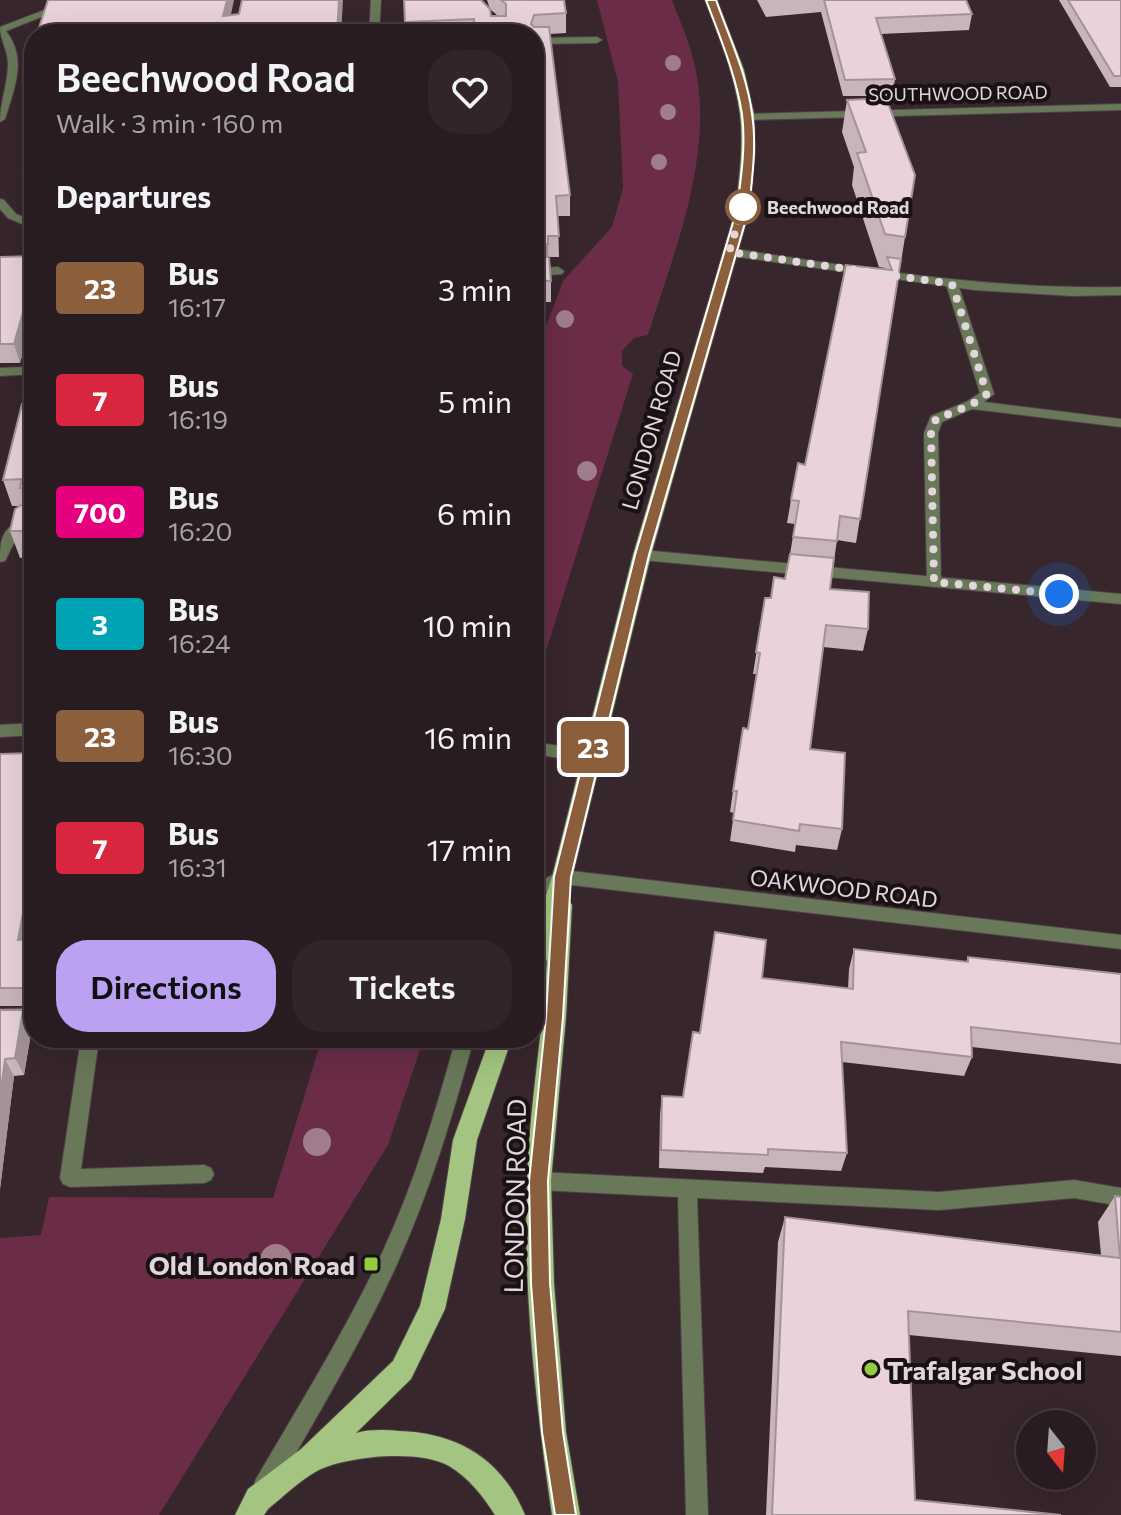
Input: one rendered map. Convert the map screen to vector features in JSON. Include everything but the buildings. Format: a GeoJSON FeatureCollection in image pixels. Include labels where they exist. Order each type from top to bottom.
{"type":"FeatureCollection","features":[{"type":"Feature","properties":{"kind":"main road","name":"LONDON ROAD"},"geometry":{"type":"LineString","coordinates":[[544,935],[563,877],[642,555],[743,209],[748,117],[741,81],[711,0]]}},
{"type":"Feature","properties":{"kind":"main road","name":"LONDON ROAD"},"geometry":{"type":"LineString","coordinates":[[563,877],[555,1017],[539,1181],[542,1298],[553,1432],[566,1515]]}},
{"type":"Feature","properties":{"kind":"main road","name":"LONDON ROAD"},"geometry":{"type":"LineString","coordinates":[[311,1459],[402,1370],[432,1309],[453,1219],[465,1140],[497,1048]]}},
{"type":"Feature","properties":{"kind":"main road"},"geometry":{"type":"LineString","coordinates":[[253,1507],[311,1459],[370,1443],[418,1445],[454,1453],[488,1480],[511,1515]]}},
{"type":"Feature","properties":{"kind":"street"},"geometry":{"type":"LineString","coordinates":[[375,24],[376,0]]}},
{"type":"Feature","properties":{"kind":"street"},"geometry":{"type":"LineString","coordinates":[[0,119],[15,59],[13,43],[0,30],[73,4]]}},
{"type":"Feature","properties":{"kind":"street"},"geometry":{"type":"LineString","coordinates":[[544,41],[597,40]]}},
{"type":"Feature","properties":{"kind":"street","name":"SOUTHWOOD ROAD"},"geometry":{"type":"LineString","coordinates":[[748,117],[1121,107]]}},
{"type":"Feature","properties":{"kind":"street"},"geometry":{"type":"LineString","coordinates":[[0,202],[6,219]]}},
{"type":"Feature","properties":{"kind":"street"},"geometry":{"type":"LineString","coordinates":[[729,252],[952,284],[1043,293],[1121,291]]}},
{"type":"Feature","properties":{"kind":"street"},"geometry":{"type":"LineString","coordinates":[[544,272],[558,271]]}},
{"type":"Feature","properties":{"kind":"street"},"geometry":{"type":"LineString","coordinates":[[934,582],[931,433],[936,419],[971,405],[987,394],[952,284]]}},
{"type":"Feature","properties":{"kind":"street"},"geometry":{"type":"LineString","coordinates":[[0,372],[24,371]]}},
{"type":"Feature","properties":{"kind":"street"},"geometry":{"type":"LineString","coordinates":[[971,405],[1121,423]]}},
{"type":"Feature","properties":{"kind":"street"},"geometry":{"type":"LineString","coordinates":[[0,557],[4,542],[14,529],[24,525]]}},
{"type":"Feature","properties":{"kind":"street"},"geometry":{"type":"LineString","coordinates":[[642,555],[1121,599]]}},
{"type":"Feature","properties":{"kind":"street"},"geometry":{"type":"LineString","coordinates":[[0,731],[24,730]]}},
{"type":"Feature","properties":{"kind":"street"},"geometry":{"type":"LineString","coordinates":[[544,750],[591,757]]}},
{"type":"Feature","properties":{"kind":"street"},"geometry":{"type":"LineString","coordinates":[[544,887],[563,877]]}},
{"type":"Feature","properties":{"kind":"street","name":"OAKWOOD ROAD"},"geometry":{"type":"LineString","coordinates":[[563,877],[1121,942]]}},
{"type":"Feature","properties":{"kind":"street"},"geometry":{"type":"LineString","coordinates":[[0,1017],[24,1016]]}},
{"type":"Feature","properties":{"kind":"street"},"geometry":{"type":"LineString","coordinates":[[89,1048],[70,1178],[204,1174]]}},
{"type":"Feature","properties":{"kind":"street"},"geometry":{"type":"LineString","coordinates":[[253,1507],[346,1341],[405,1225],[438,1135],[462,1048]]}},
{"type":"Feature","properties":{"kind":"street"},"geometry":{"type":"LineString","coordinates":[[539,1181],[939,1201],[1074,1189],[1121,1197]]}},
{"type":"Feature","properties":{"kind":"street"},"geometry":{"type":"LineString","coordinates":[[687,1187],[697,1515]]}},
{"type":"Feature","properties":{"kind":"shaded area"},"geometry":{"type":"Polygon","coordinates":[[[597,0],[672,0],[693,58],[699,93],[700,128],[690,198],[648,335],[634,338],[622,351],[622,366],[633,374],[544,657],[544,331],[563,281],[612,227],[623,188],[618,82],[597,0]]]}},
{"type":"Feature","properties":{"kind":"shaded area"},"geometry":{"type":"Polygon","coordinates":[[[319,1048],[421,1048],[388,1145],[159,1515],[0,1515],[0,1238],[41,1235],[49,1197],[273,1198],[319,1048]]]}},
{"type":"Feature","properties":{"kind":"bus line","name":"23"},"geometry":{"type":"LineString","coordinates":[[566,1515],[553,1432],[541,1283],[539,1181],[546,1084],[555,1017],[563,877],[642,555],[743,209],[748,117],[741,81],[711,0]]}},
{"type":"Feature","properties":{"kind":"place","name":"Beechwood Road"},"geometry":{"type":"Point","coordinates":[743,207]}},
{"type":"Feature","properties":{"kind":"place","name":"Old London Road"},"geometry":{"type":"Point","coordinates":[371,1264]}},
{"type":"Feature","properties":{"kind":"place","name":"Trafalgar School"},"geometry":{"type":"Point","coordinates":[871,1369]}},
{"type":"Feature","properties":{"kind":"route"},"geometry":{"type":"LineString","coordinates":[[743,207],[729,252],[952,284],[987,394],[971,405],[936,419],[931,433],[934,582],[1059,594]]}}]}
